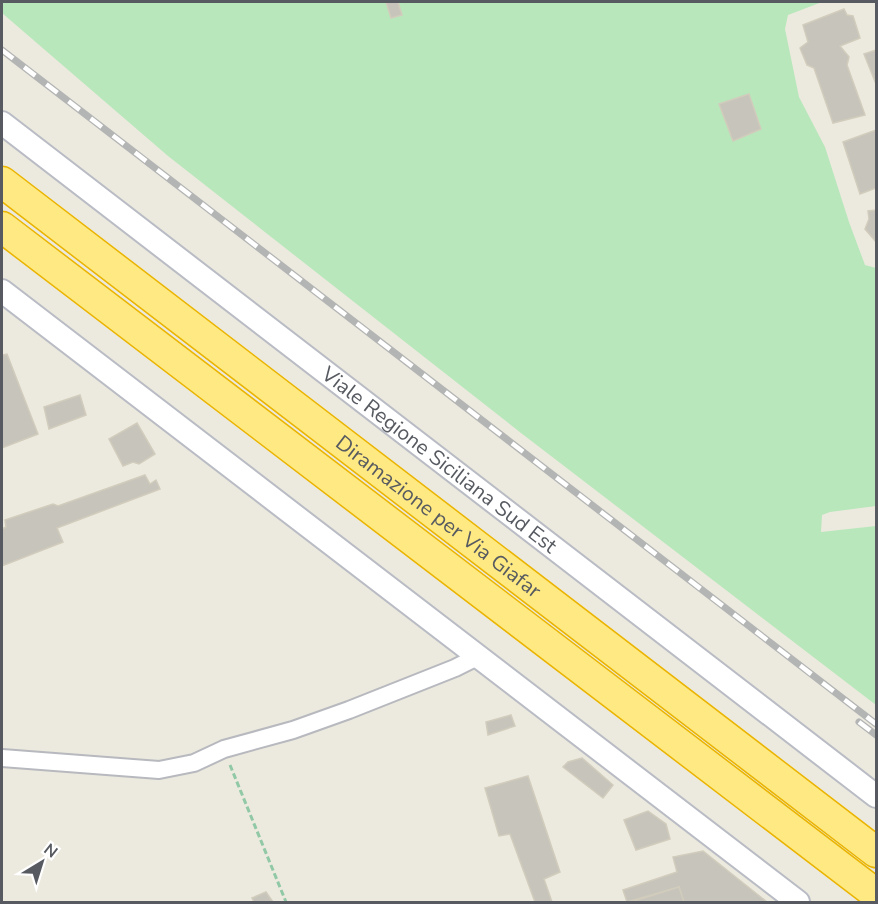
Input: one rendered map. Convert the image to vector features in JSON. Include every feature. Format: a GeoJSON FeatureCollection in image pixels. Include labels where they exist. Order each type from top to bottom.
{"type":"FeatureCollection","features":[{"type":"Feature","properties":{"kind":"highway","name":"Diramazione per Via Giafar"},"geometry":{"type":"LineString","coordinates":[[2,182],[876,852]]}},
{"type":"Feature","properties":{"kind":"highway","name":"Diramazione per Via Giafar"},"geometry":{"type":"LineString","coordinates":[[2,227],[876,894]]}},
{"type":"Feature","properties":{"kind":"street","name":"Viale Regione Siciliana Sud Est"},"geometry":{"type":"LineString","coordinates":[[2,123],[876,796]]}},
{"type":"Feature","properties":{"kind":"street"},"geometry":{"type":"LineString","coordinates":[[2,291],[798,903]]}},
{"type":"Feature","properties":{"kind":"street"},"geometry":{"type":"LineString","coordinates":[[2,758],[159,770],[194,763],[224,749],[292,730],[337,714],[455,668],[478,656]]}},
{"type":"Feature","properties":{"kind":"path"},"geometry":{"type":"LineString","coordinates":[[224,749],[286,903]]}},
{"type":"Feature","properties":{"kind":"green space"},"geometry":{"type":"Polygon","coordinates":[[[2,2],[822,2],[788,15],[785,29],[799,97],[825,147],[865,265],[876,268],[876,506],[822,515],[821,532],[876,526],[876,705],[521,433],[168,156],[2,13],[2,2]]]}},
{"type":"Feature","properties":{"kind":"building"},"geometry":{"type":"Polygon","coordinates":[[[386,2],[398,2],[402,15],[391,18],[386,2]]]}},
{"type":"Feature","properties":{"kind":"building"},"geometry":{"type":"Polygon","coordinates":[[[844,9],[847,15],[853,16],[860,38],[840,46],[849,57],[847,65],[865,115],[833,123],[814,68],[807,65],[800,48],[808,42],[803,25],[844,9]]]}},
{"type":"Feature","properties":{"kind":"building"},"geometry":{"type":"Polygon","coordinates":[[[876,50],[876,84],[864,54],[876,50]]]}},
{"type":"Feature","properties":{"kind":"building"},"geometry":{"type":"Polygon","coordinates":[[[749,94],[761,129],[733,141],[719,104],[749,94]]]}},
{"type":"Feature","properties":{"kind":"building"},"geometry":{"type":"Polygon","coordinates":[[[876,130],[876,188],[860,194],[843,142],[876,130]]]}},
{"type":"Feature","properties":{"kind":"building"},"geometry":{"type":"Polygon","coordinates":[[[876,210],[876,242],[865,229],[869,219],[868,211],[876,210]]]}},
{"type":"Feature","properties":{"kind":"building"},"geometry":{"type":"Polygon","coordinates":[[[7,354],[38,434],[2,448],[2,355],[7,354]]]}},
{"type":"Feature","properties":{"kind":"building"},"geometry":{"type":"Polygon","coordinates":[[[80,395],[86,415],[49,429],[44,407],[80,395]]]}},
{"type":"Feature","properties":{"kind":"building"},"geometry":{"type":"Polygon","coordinates":[[[137,423],[155,454],[139,464],[133,462],[123,466],[109,439],[137,423]]]}},
{"type":"Feature","properties":{"kind":"building"},"geometry":{"type":"Polygon","coordinates":[[[145,475],[150,484],[156,480],[160,489],[57,528],[63,542],[2,566],[2,529],[6,527],[5,520],[53,504],[58,506],[145,475]]]}},
{"type":"Feature","properties":{"kind":"building"},"geometry":{"type":"Polygon","coordinates":[[[511,715],[515,726],[488,735],[486,722],[511,715]]]}},
{"type":"Feature","properties":{"kind":"building"},"geometry":{"type":"Polygon","coordinates":[[[582,758],[613,785],[603,798],[563,767],[568,762],[582,758]]]}},
{"type":"Feature","properties":{"kind":"building"},"geometry":{"type":"Polygon","coordinates":[[[528,776],[560,872],[544,879],[552,902],[535,902],[510,834],[499,836],[485,788],[528,776]]]}},
{"type":"Feature","properties":{"kind":"building"},"geometry":{"type":"Polygon","coordinates":[[[648,811],[666,824],[670,839],[636,850],[624,820],[648,811]]]}},
{"type":"Feature","properties":{"kind":"building"},"geometry":{"type":"Polygon","coordinates":[[[703,851],[767,902],[684,902],[679,887],[627,902],[623,890],[677,872],[673,857],[703,851]]]}},
{"type":"Feature","properties":{"kind":"building"},"geometry":{"type":"Polygon","coordinates":[[[679,887],[684,902],[631,902],[679,887]]]}},
{"type":"Feature","properties":{"kind":"building"},"geometry":{"type":"Polygon","coordinates":[[[266,892],[273,902],[254,902],[252,898],[266,892]]]}},
{"type":"Feature","properties":{"kind":"railway"},"geometry":{"type":"LineString","coordinates":[[2,50],[876,724]]}},
{"type":"Feature","properties":{"kind":"railway"},"geometry":{"type":"LineString","coordinates":[[859,722],[876,735]]}}]}
